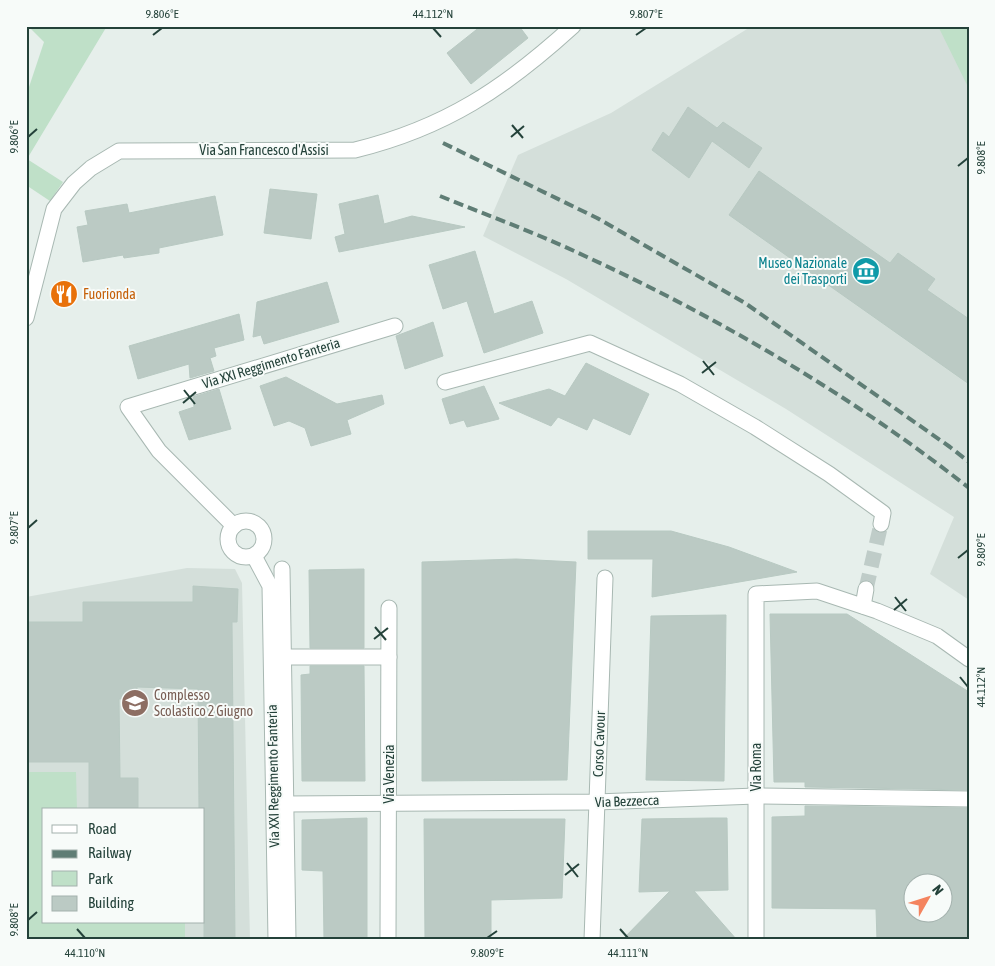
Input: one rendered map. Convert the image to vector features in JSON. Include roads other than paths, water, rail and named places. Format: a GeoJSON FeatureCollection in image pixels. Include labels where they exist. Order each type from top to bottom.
{"type":"FeatureCollection","features":[{"type":"Feature","properties":{"kind":"street","name":"Via San Francesco d'Assisi"},"geometry":{"type":"LineString","coordinates":[[26,318],[54,209],[74,183],[91,168],[119,151],[355,150],[388,142],[469,107],[511,79],[573,26]]}},
{"type":"Feature","properties":{"kind":"street","name":"Via XXI Reggimento Fanteria"},"geometry":{"type":"LineString","coordinates":[[234,526],[159,451],[128,407],[394,326]]}},
{"type":"Feature","properties":{"kind":"street"},"geometry":{"type":"LineString","coordinates":[[445,382],[590,343],[680,384],[755,427],[829,474],[883,513],[880,524]]}},
{"type":"Feature","properties":{"kind":"street"},"geometry":{"type":"LineString","coordinates":[[248,520],[254,522],[265,536],[263,548],[254,556],[242,557],[232,551],[228,540],[234,526],[248,520]]}},
{"type":"Feature","properties":{"kind":"street","name":"Via XXI Reggimento Fanteria"},"geometry":{"type":"LineString","coordinates":[[254,556],[270,586],[276,940]]}},
{"type":"Feature","properties":{"kind":"street","name":"Via XXI Reggimento Fanteria"},"geometry":{"type":"LineString","coordinates":[[282,569],[288,940]]}},
{"type":"Feature","properties":{"kind":"street","name":"Corso Cavour"},"geometry":{"type":"LineString","coordinates":[[592,940],[604,578]]}},
{"type":"Feature","properties":{"kind":"street"},"geometry":{"type":"LineString","coordinates":[[866,589],[863,606],[937,636],[969,659]]}},
{"type":"Feature","properties":{"kind":"street","name":"Via Roma"},"geometry":{"type":"LineString","coordinates":[[756,940],[756,594],[817,592],[863,606]]}},
{"type":"Feature","properties":{"kind":"street","name":"Via Venezia"},"geometry":{"type":"LineString","coordinates":[[388,940],[389,608]]}},
{"type":"Feature","properties":{"kind":"street"},"geometry":{"type":"LineString","coordinates":[[283,656],[389,657]]}},
{"type":"Feature","properties":{"kind":"street","name":"Via Bezzecca"},"geometry":{"type":"LineString","coordinates":[[285,804],[596,802],[756,796],[969,799]]}},
{"type":"Feature","properties":{"kind":"tunnel"},"geometry":{"type":"LineString","coordinates":[[866,589],[881,524]]}},
{"type":"Feature","properties":{"kind":"railway"},"geometry":{"type":"LineString","coordinates":[[443,143],[597,218],[745,303],[969,462]]}},
{"type":"Feature","properties":{"kind":"railway"},"geometry":{"type":"LineString","coordinates":[[440,196],[569,249],[687,306],[736,333],[784,361],[879,422],[969,488]]}},
{"type":"Feature","properties":{"kind":"place","name":"Museo Nazionale dei Trasporti"},"geometry":{"type":"Point","coordinates":[866,271]}},
{"type":"Feature","properties":{"kind":"place","name":"Fuorionda"},"geometry":{"type":"Point","coordinates":[64,294]}},
{"type":"Feature","properties":{"kind":"place","name":"Complesso Scolastico 2 Giugno"},"geometry":{"type":"Point","coordinates":[135,703]}}]}
